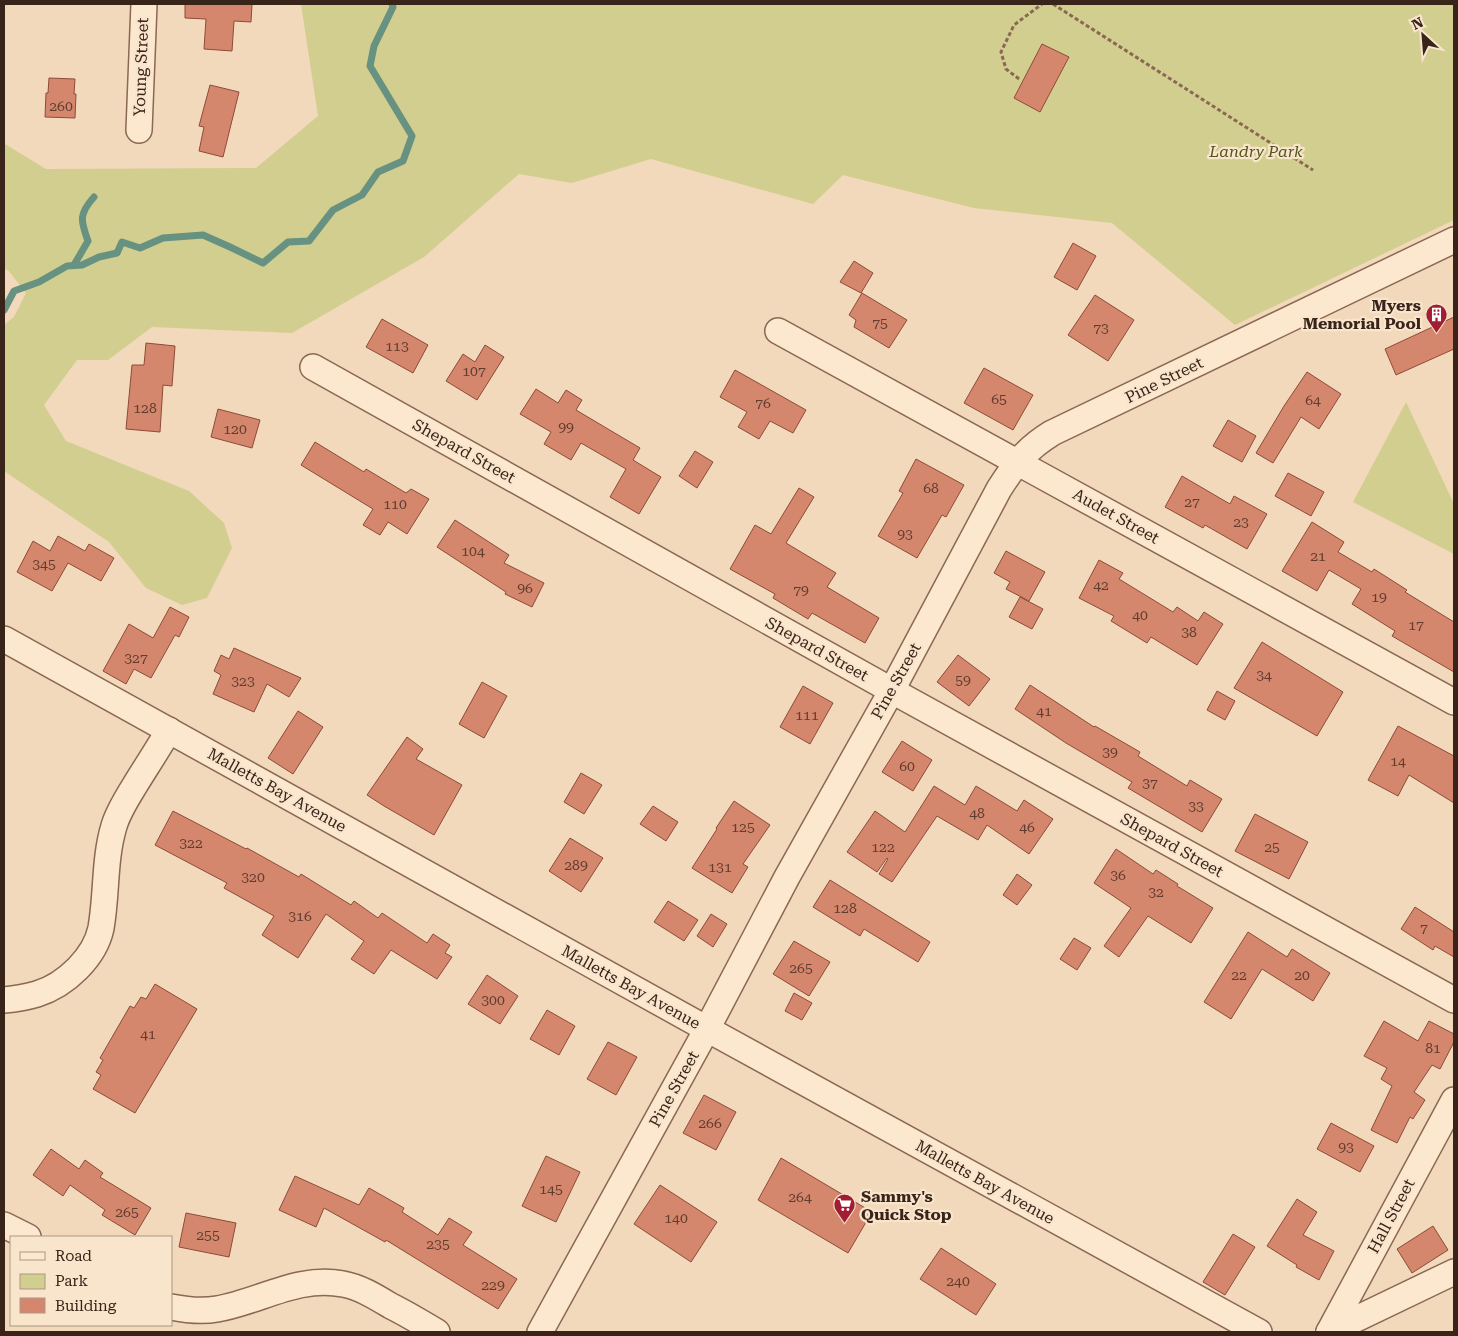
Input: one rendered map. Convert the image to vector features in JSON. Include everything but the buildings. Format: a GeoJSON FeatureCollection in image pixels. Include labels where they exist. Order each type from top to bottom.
{"type":"FeatureCollection","features":[{"type":"Feature","properties":{"kind":"street","name":"Young Street"},"geometry":{"type":"LineString","coordinates":[[139,130],[144,4]]}},
{"type":"Feature","properties":{"kind":"street","name":"Pine Street"},"geometry":{"type":"LineString","coordinates":[[540,1332],[707,1029],[787,877],[892,690],[999,489],[1016,462],[1039,441],[1052,433],[1454,240]]}},
{"type":"Feature","properties":{"kind":"street","name":"Audet Street"},"geometry":{"type":"LineString","coordinates":[[778,331],[1454,702]]}},
{"type":"Feature","properties":{"kind":"street","name":"Shepard Street"},"geometry":{"type":"LineString","coordinates":[[313,367],[892,690],[1454,1000]]}},
{"type":"Feature","properties":{"kind":"street","name":"Malletts Bay Avenue"},"geometry":{"type":"LineString","coordinates":[[4,639],[707,1029],[1259,1332]]}},
{"type":"Feature","properties":{"kind":"street"},"geometry":{"type":"LineString","coordinates":[[4,1000],[38,993],[57,984],[83,962],[94,947],[101,929],[108,854],[114,825],[126,800],[169,730]]}},
{"type":"Feature","properties":{"kind":"street","name":"Hall Street"},"geometry":{"type":"LineString","coordinates":[[1329,1332],[1454,1100]]}},
{"type":"Feature","properties":{"kind":"street"},"geometry":{"type":"LineString","coordinates":[[4,1225],[26,1236]]}},
{"type":"Feature","properties":{"kind":"street"},"geometry":{"type":"LineString","coordinates":[[1329,1332],[1454,1272]]}},
{"type":"Feature","properties":{"kind":"street"},"geometry":{"type":"LineString","coordinates":[[172,1307],[196,1311],[217,1310],[281,1289],[321,1282],[342,1284],[362,1289],[438,1332]]}},
{"type":"Feature","properties":{"kind":"path"},"geometry":{"type":"LineString","coordinates":[[1019,78],[1006,69],[1001,52],[1014,25],[1042,4]]}},
{"type":"Feature","properties":{"kind":"path"},"geometry":{"type":"LineString","coordinates":[[1053,4],[1313,170]]}},
{"type":"Feature","properties":{"kind":"green space","name":"Landry Park"},"geometry":{"type":"Polygon","coordinates":[[[301,4],[1454,4],[1454,220],[1235,325],[1112,223],[974,208],[843,175],[813,204],[651,159],[572,183],[519,174],[424,257],[292,333],[152,327],[108,360],[77,360],[44,405],[66,441],[189,491],[224,523],[232,548],[207,598],[182,605],[146,588],[109,542],[4,471],[4,325],[14,317],[26,293],[8,270],[4,269],[4,140],[5,144],[46,169],[256,168],[318,116],[301,4]]]}},
{"type":"Feature","properties":{"kind":"green space"},"geometry":{"type":"Polygon","coordinates":[[[1406,402],[1454,504],[1454,554],[1353,502],[1406,402]]]}},
{"type":"Feature","properties":{"kind":"waterway"},"geometry":{"type":"LineString","coordinates":[[4,310],[14,291],[39,282],[67,266],[82,265],[99,257],[117,253],[122,242],[140,248],[163,238],[203,235],[263,263],[288,242],[309,241],[333,210],[362,195],[378,172],[403,161],[412,136],[370,66],[374,46],[393,7],[392,4]]}},
{"type":"Feature","properties":{"kind":"waterway"},"geometry":{"type":"LineString","coordinates":[[74,265],[88,241],[82,218],[85,209],[94,197]]}},
{"type":"Feature","properties":{"kind":"place","name":"Myers Memorial Pool"},"geometry":{"type":"Point","coordinates":[1437,333]}},
{"type":"Feature","properties":{"kind":"place","name":"Sammy's Quick Stop"},"geometry":{"type":"Point","coordinates":[845,1224]}}]}
